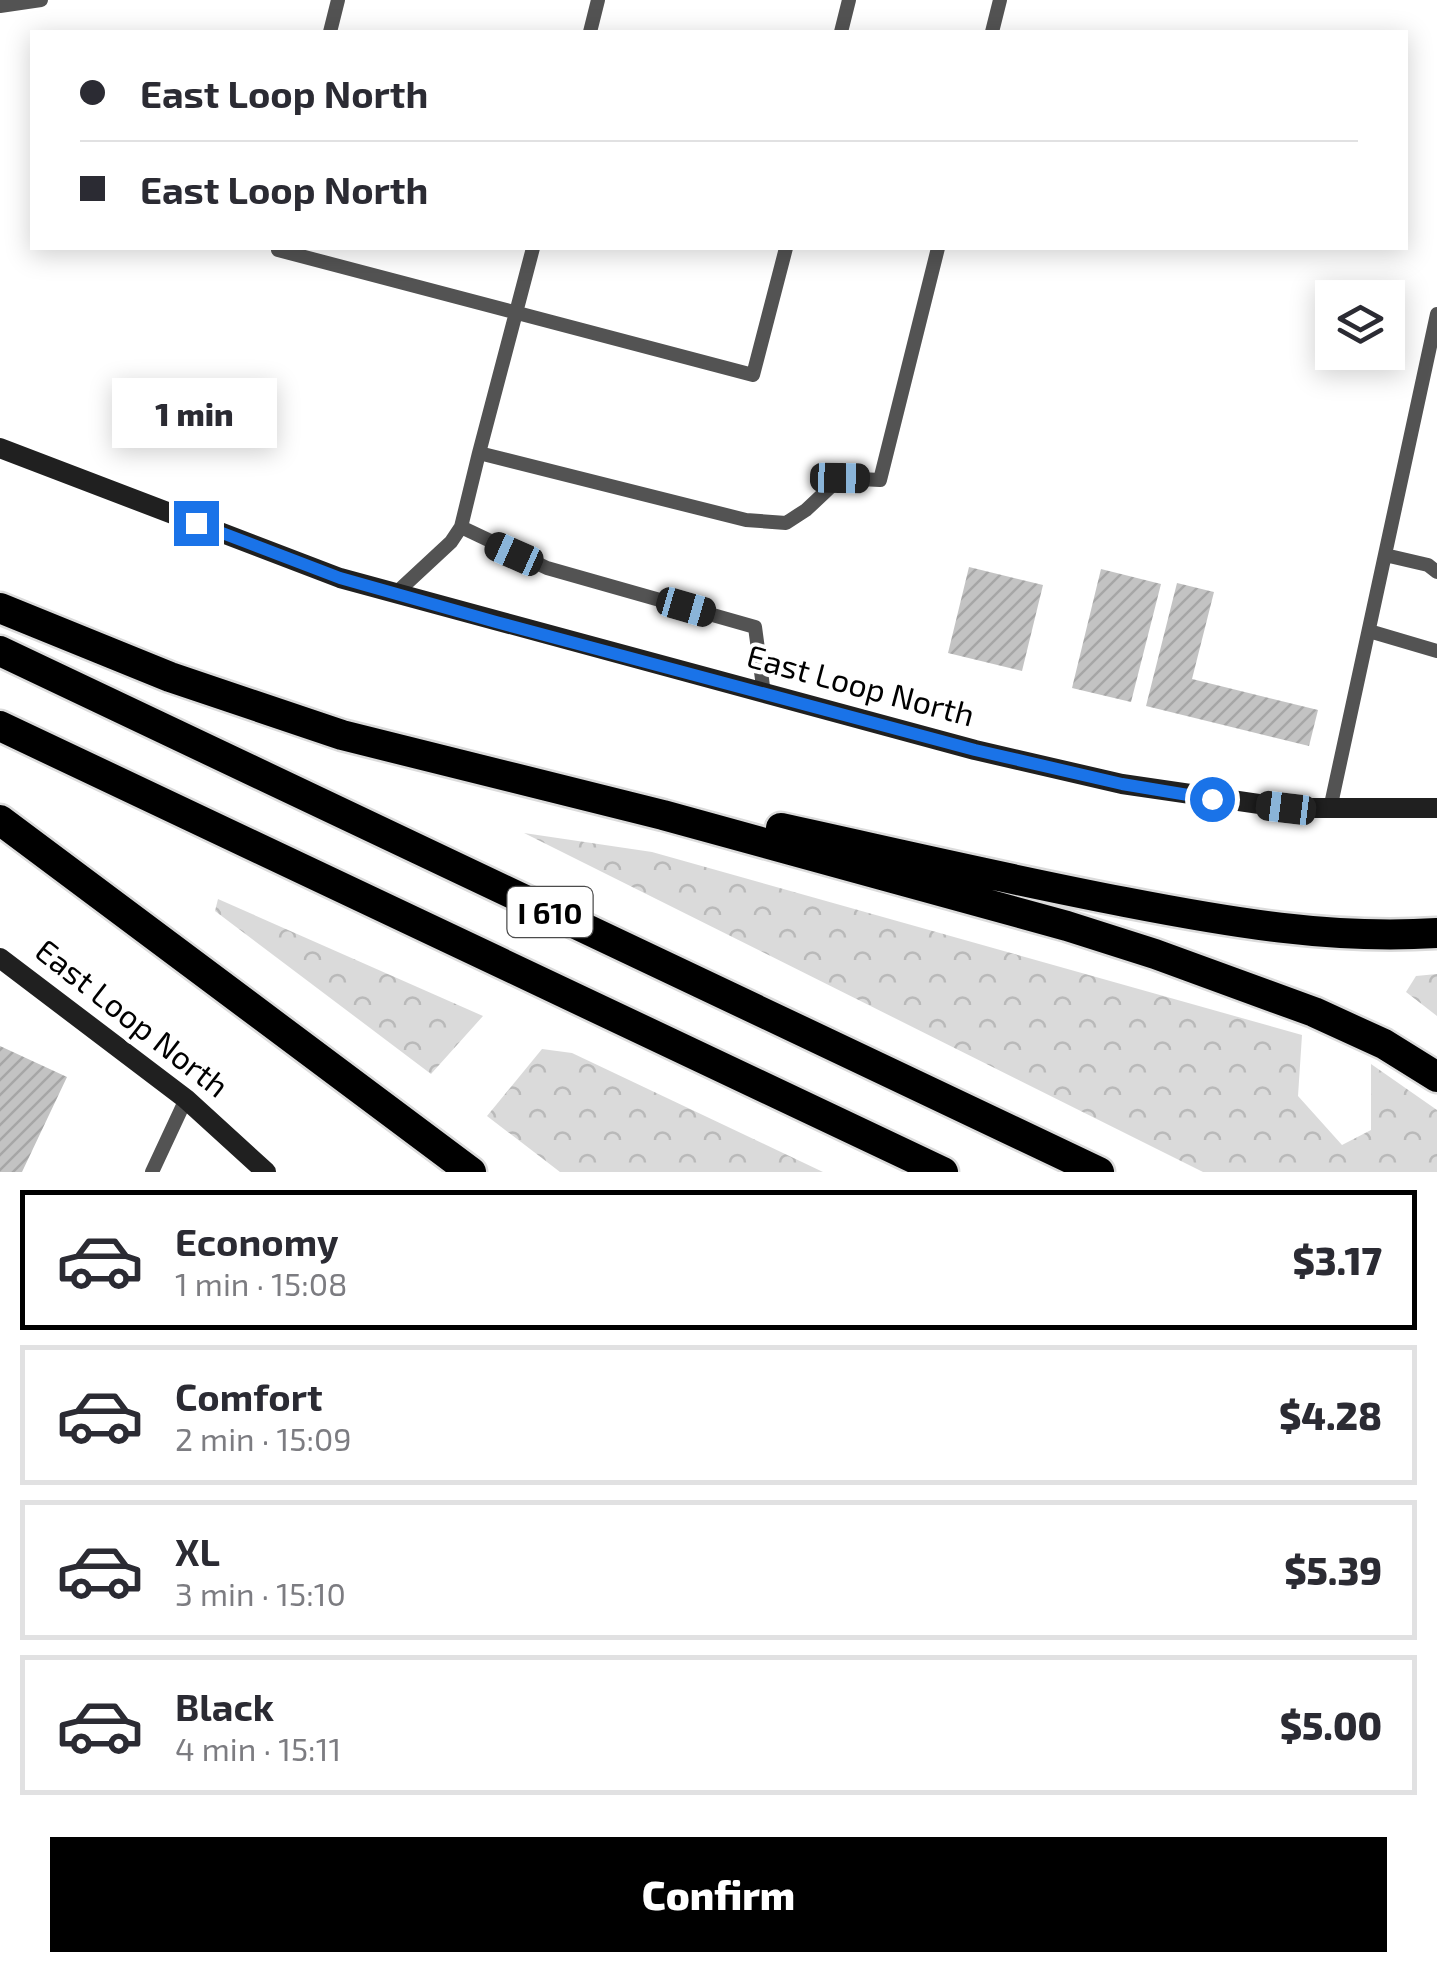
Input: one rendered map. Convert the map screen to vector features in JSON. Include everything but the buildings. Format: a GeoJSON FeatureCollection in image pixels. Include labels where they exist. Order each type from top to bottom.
{"type":"FeatureCollection","features":[{"type":"Feature","properties":{"kind":"highway"},"geometry":{"type":"LineString","coordinates":[[0,608],[170,677],[342,735],[663,815],[1067,926],[1172,960],[1349,1028],[1384,1044],[1437,1078]]}},
{"type":"Feature","properties":{"kind":"highway","name":"I 610"},"geometry":{"type":"LineString","coordinates":[[0,651],[1099,1172]]}},
{"type":"Feature","properties":{"kind":"highway","name":"I 610"},"geometry":{"type":"LineString","coordinates":[[0,726],[943,1172]]}},
{"type":"Feature","properties":{"kind":"highway"},"geometry":{"type":"LineString","coordinates":[[663,815],[701,810],[1069,891],[1222,920],[1319,932],[1404,936],[1437,933]]}},
{"type":"Feature","properties":{"kind":"highway"},"geometry":{"type":"LineString","coordinates":[[0,820],[471,1172]]}},
{"type":"Feature","properties":{"kind":"main road","name":"East Loop North"},"geometry":{"type":"LineString","coordinates":[[0,448],[340,578],[975,750],[1122,784],[1286,808],[1437,808]]}},
{"type":"Feature","properties":{"kind":"main road","name":"East Loop North"},"geometry":{"type":"LineString","coordinates":[[0,958],[186,1099],[266,1172]]}},
{"type":"Feature","properties":{"kind":"lane"},"geometry":{"type":"LineString","coordinates":[[0,6],[41,0]]}},
{"type":"Feature","properties":{"kind":"lane"},"geometry":{"type":"LineString","coordinates":[[330,30],[338,0]]}},
{"type":"Feature","properties":{"kind":"lane"},"geometry":{"type":"LineString","coordinates":[[590,30],[598,0]]}},
{"type":"Feature","properties":{"kind":"lane"},"geometry":{"type":"LineString","coordinates":[[842,30],[849,0]]}},
{"type":"Feature","properties":{"kind":"lane"},"geometry":{"type":"LineString","coordinates":[[992,30],[1000,0]]}},
{"type":"Feature","properties":{"kind":"lane"},"geometry":{"type":"LineString","coordinates":[[278,250],[753,376],[785,250]]}},
{"type":"Feature","properties":{"kind":"lane"},"geometry":{"type":"LineString","coordinates":[[395,594],[461,527],[532,250]]}},
{"type":"Feature","properties":{"kind":"lane"},"geometry":{"type":"LineString","coordinates":[[478,453],[746,520],[786,523],[840,478],[880,480],[938,250]]}},
{"type":"Feature","properties":{"kind":"lane"},"geometry":{"type":"LineString","coordinates":[[1330,808],[1437,314]]}},
{"type":"Feature","properties":{"kind":"lane"},"geometry":{"type":"LineString","coordinates":[[461,527],[547,568],[755,627],[764,694]]}},
{"type":"Feature","properties":{"kind":"lane"},"geometry":{"type":"LineString","coordinates":[[1385,556],[1428,565],[1437,572]]}},
{"type":"Feature","properties":{"kind":"lane"},"geometry":{"type":"LineString","coordinates":[[1369,630],[1437,651]]}},
{"type":"Feature","properties":{"kind":"lane"},"geometry":{"type":"LineString","coordinates":[[152,1172],[186,1099]]}},
{"type":"Feature","properties":{"kind":"green space"},"geometry":{"type":"Polygon","coordinates":[[[524,833],[652,852],[1302,1035],[1298,1096],[1342,1145],[1371,1130],[1371,1064],[1437,1110],[1437,1172],[1203,1172],[524,833]]]}},
{"type":"Feature","properties":{"kind":"green space"},"geometry":{"type":"Polygon","coordinates":[[[218,899],[483,1016],[431,1074],[215,911],[218,899]]]}},
{"type":"Feature","properties":{"kind":"green space"},"geometry":{"type":"Polygon","coordinates":[[[1437,974],[1437,1016],[1406,992],[1416,976],[1437,974]]]}},
{"type":"Feature","properties":{"kind":"green space"},"geometry":{"type":"Polygon","coordinates":[[[542,1049],[572,1053],[823,1172],[560,1172],[487,1116],[542,1049]]]}},
{"type":"Feature","properties":{"kind":"route"},"geometry":{"type":"LineString","coordinates":[[196,523],[340,578],[496,622],[975,750],[1122,784],[1212,799]]}}]}
